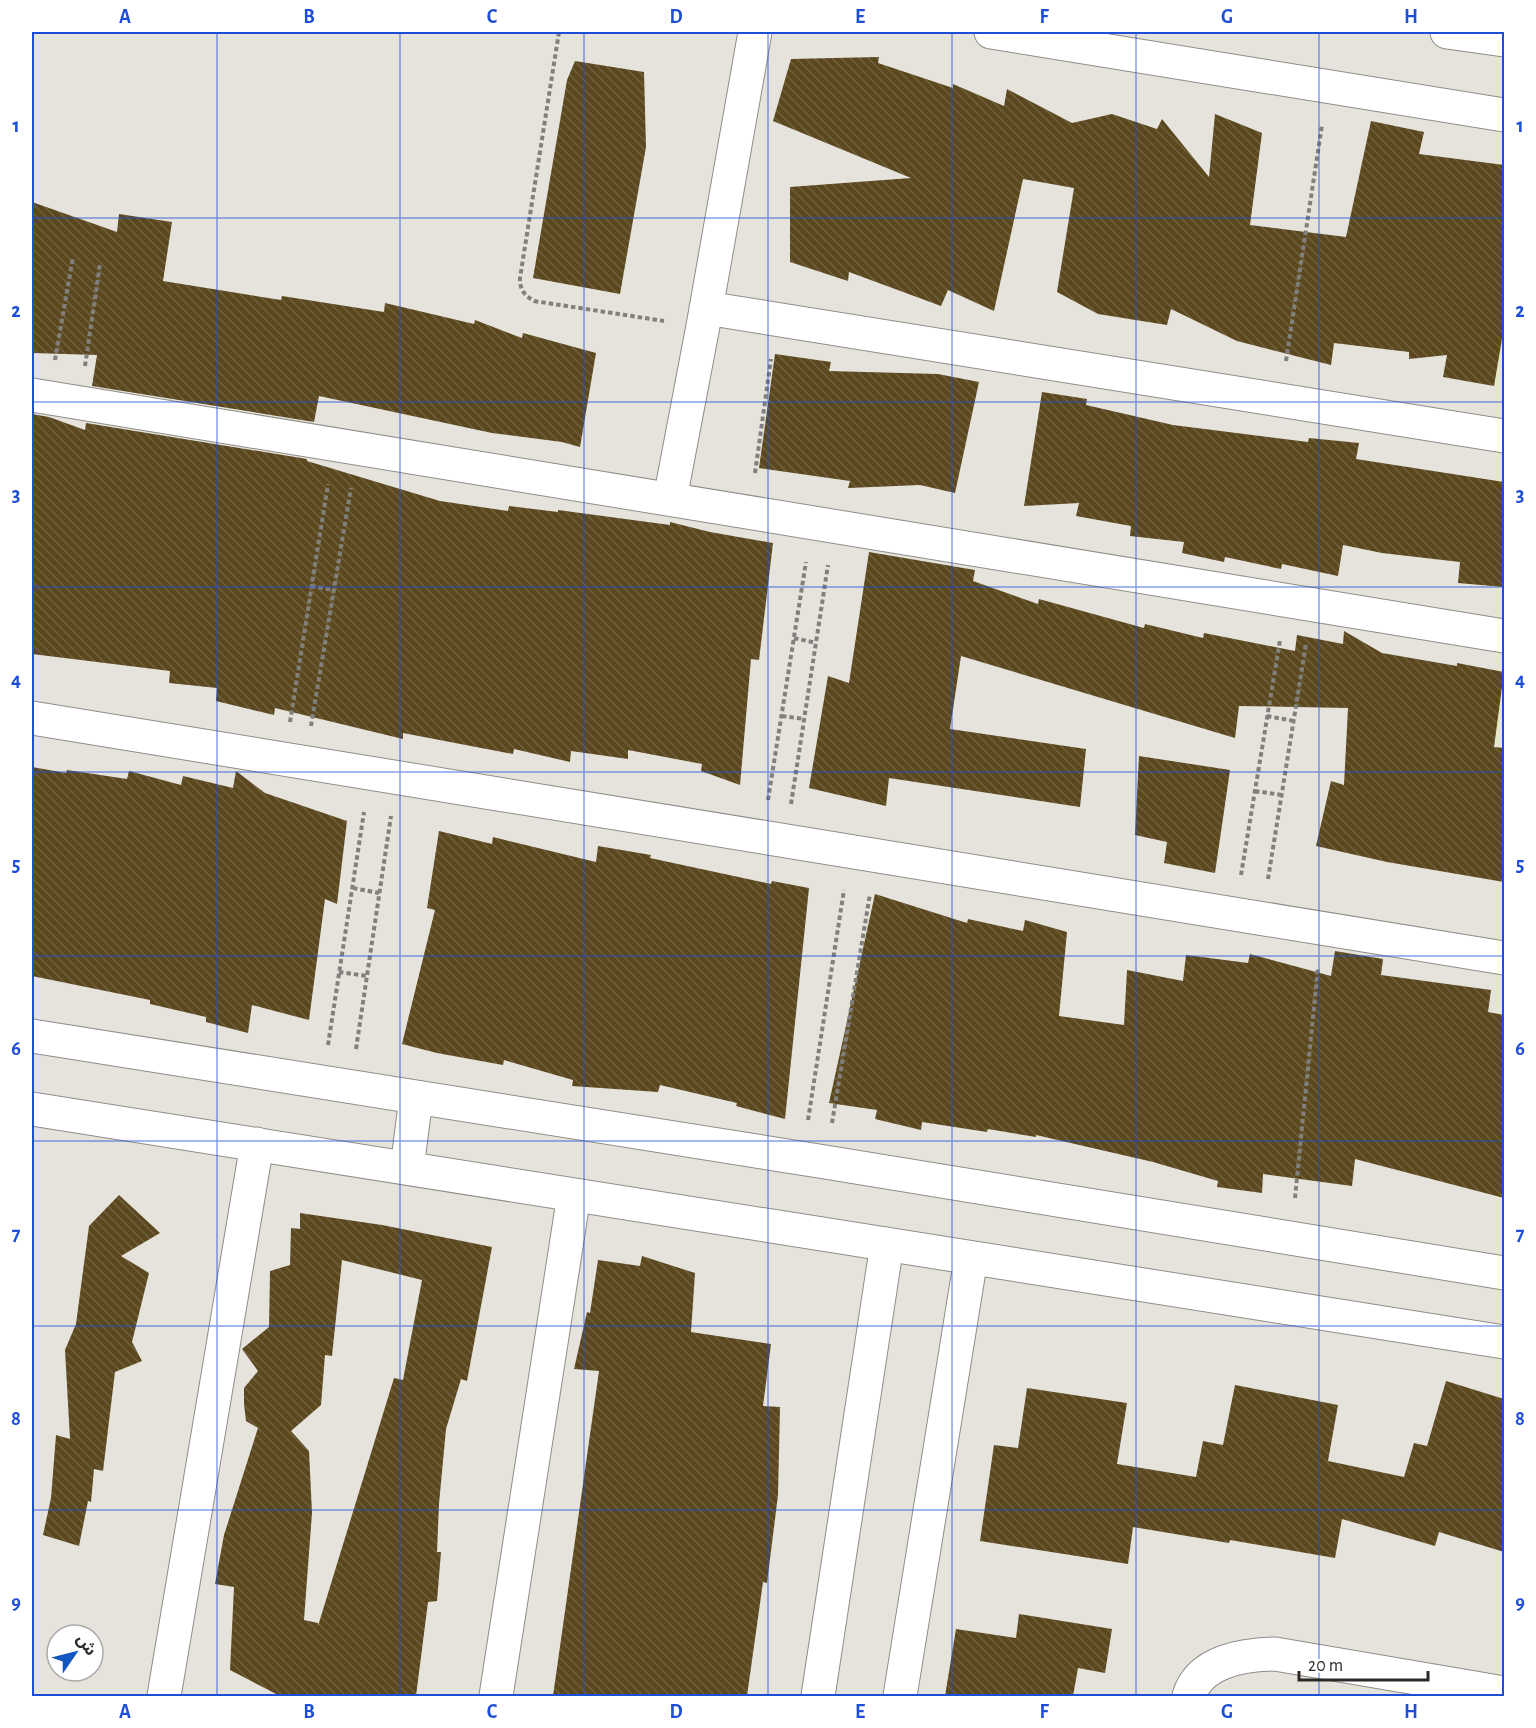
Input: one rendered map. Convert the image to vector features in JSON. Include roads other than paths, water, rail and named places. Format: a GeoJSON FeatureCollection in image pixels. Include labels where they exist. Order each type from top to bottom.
{"type":"FeatureCollection","features":[{"type":"Feature","properties":{"kind":"street"},"geometry":{"type":"LineString","coordinates":[[670,499],[754,32]]}},
{"type":"Feature","properties":{"kind":"street"},"geometry":{"type":"LineString","coordinates":[[991,32],[1157,45],[1328,86],[1504,115]]}},
{"type":"Feature","properties":{"kind":"street"},"geometry":{"type":"LineString","coordinates":[[1448,32],[1504,40]]}},
{"type":"Feature","properties":{"kind":"street"},"geometry":{"type":"LineString","coordinates":[[704,317],[777,320],[1504,436]]}},
{"type":"Feature","properties":{"kind":"street"},"geometry":{"type":"LineString","coordinates":[[40,396],[1504,636]]}},
{"type":"Feature","properties":{"kind":"street"},"geometry":{"type":"LineString","coordinates":[[32,718],[1504,958]]}},
{"type":"Feature","properties":{"kind":"street"},"geometry":{"type":"LineString","coordinates":[[32,1036],[814,1160],[1504,1273]]}},
{"type":"Feature","properties":{"kind":"street"},"geometry":{"type":"LineString","coordinates":[[407,1168],[416,1098]]}},
{"type":"Feature","properties":{"kind":"street"},"geometry":{"type":"LineString","coordinates":[[32,1108],[1504,1342]]}},
{"type":"Feature","properties":{"kind":"street"},"geometry":{"type":"LineString","coordinates":[[164,1696],[256,1144]]}},
{"type":"Feature","properties":{"kind":"street"},"geometry":{"type":"LineString","coordinates":[[496,1696],[574,1195]]}},
{"type":"Feature","properties":{"kind":"street"},"geometry":{"type":"LineString","coordinates":[[818,1696],[887,1244]]}},
{"type":"Feature","properties":{"kind":"street"},"geometry":{"type":"LineString","coordinates":[[900,1696],[971,1258]]}},
{"type":"Feature","properties":{"kind":"street"},"geometry":{"type":"LineString","coordinates":[[1189,1696],[1192,1685],[1219,1663],[1248,1654],[1275,1654],[1504,1693]]}}]}
